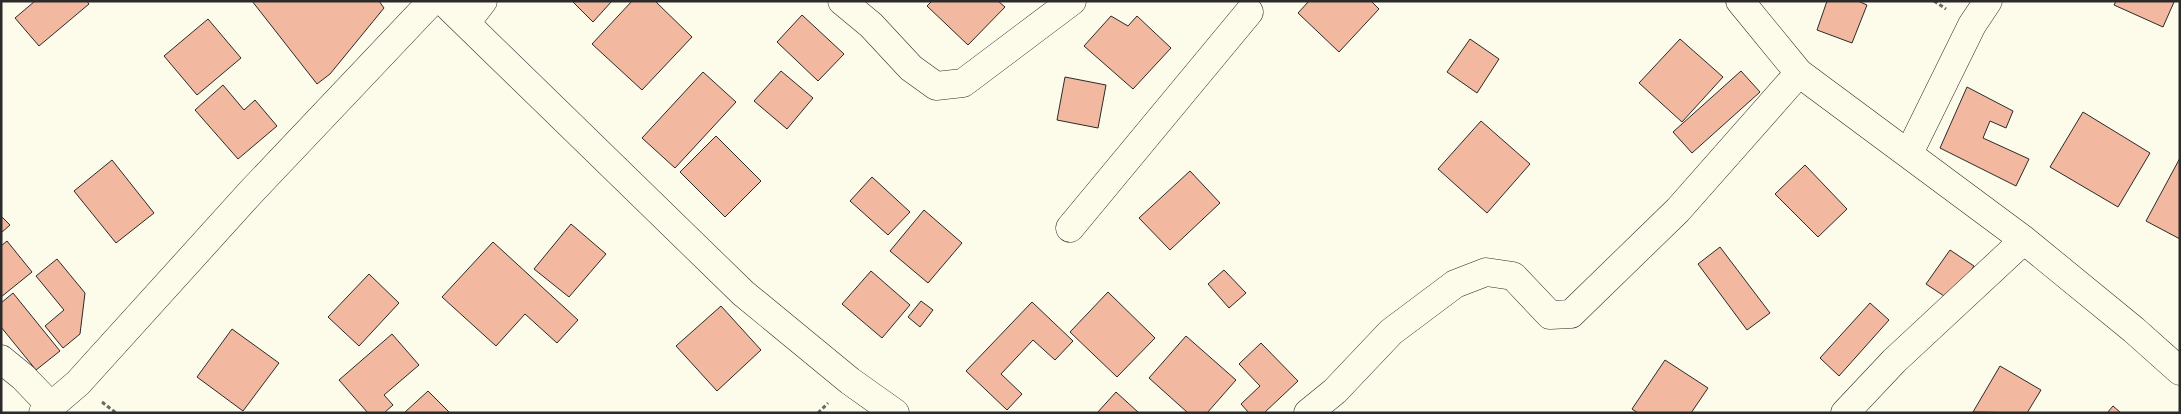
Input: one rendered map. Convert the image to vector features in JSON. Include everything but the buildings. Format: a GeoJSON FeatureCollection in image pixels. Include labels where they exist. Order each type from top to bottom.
{"type":"FeatureCollection","features":[{"type":"Feature","properties":{"kind":"street"},"geometry":{"type":"LineString","coordinates":[[1,358],[23,377],[47,409],[78,383],[251,192],[432,1]]}},
{"type":"Feature","properties":{"kind":"street"},"geometry":{"type":"LineString","coordinates":[[443,1],[743,293],[850,381],[895,413]]}},
{"type":"Feature","properties":{"kind":"street"},"geometry":{"type":"LineString","coordinates":[[466,23],[483,1]]}},
{"type":"Feature","properties":{"kind":"street"},"geometry":{"type":"LineString","coordinates":[[842,1],[871,25],[911,68],[936,86],[962,83],[1072,1]]}},
{"type":"Feature","properties":{"kind":"street"},"geometry":{"type":"LineString","coordinates":[[1740,1],[1799,74],[1909,153],[2024,240],[2134,330],[2180,371]]}},
{"type":"Feature","properties":{"kind":"street"},"geometry":{"type":"LineString","coordinates":[[1909,153],[1972,25],[1988,1]]}},
{"type":"Feature","properties":{"kind":"street"},"geometry":{"type":"LineString","coordinates":[[1070,228],[1248,5]]}},
{"type":"Feature","properties":{"kind":"street"},"geometry":{"type":"LineString","coordinates":[[1308,413],[1335,391],[1391,332],[1455,284],[1486,272],[1514,276],[1550,315],[1571,314],[1678,210],[1799,74]]}},
{"type":"Feature","properties":{"kind":"street"},"geometry":{"type":"LineString","coordinates":[[1845,413],[1894,361],[2024,240]]}}]}
